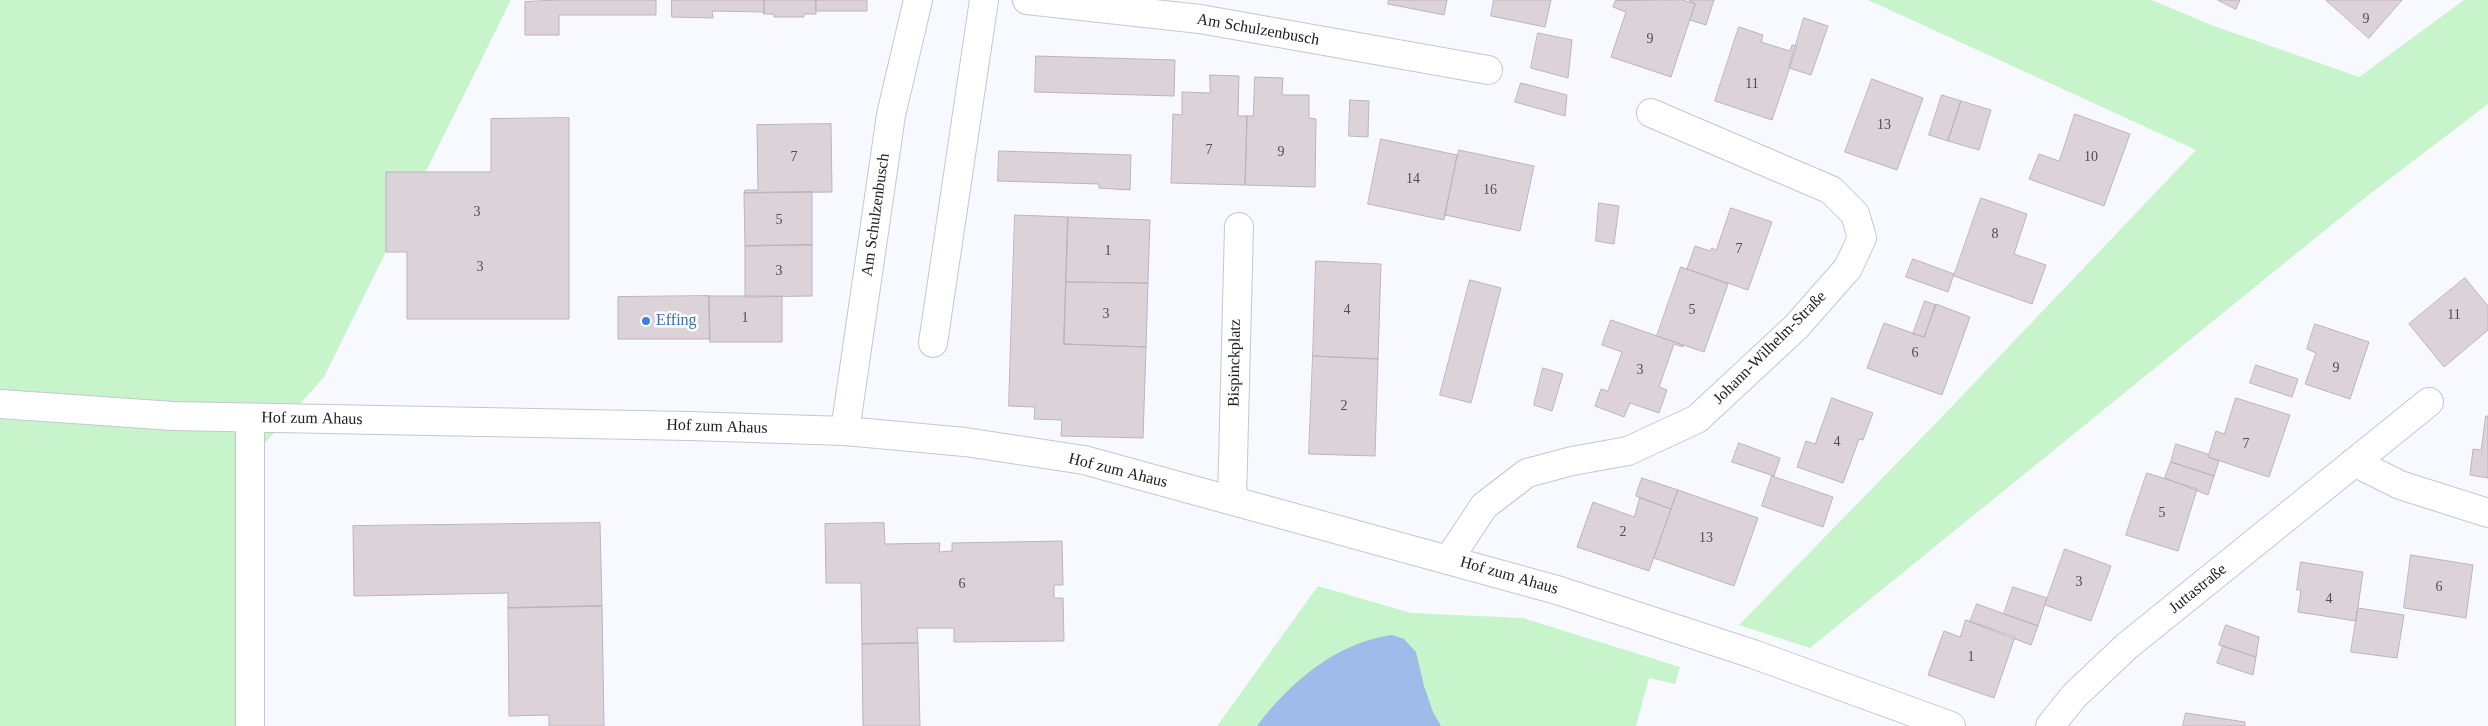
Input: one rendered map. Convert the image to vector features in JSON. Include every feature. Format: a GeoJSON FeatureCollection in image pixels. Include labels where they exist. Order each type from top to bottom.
{"type":"FeatureCollection","features":[{"type":"Feature","properties":{"kind":"street","name":"Am Schulzenbusch"},"geometry":{"type":"LineString","coordinates":[[845,432],[891,115],[918,0]]}},
{"type":"Feature","properties":{"kind":"street"},"geometry":{"type":"LineString","coordinates":[[933,343],[984,0]]}},
{"type":"Feature","properties":{"kind":"street","name":"Am Schulzenbusch"},"geometry":{"type":"LineString","coordinates":[[1027,0],[1200,19],[1488,70]]}},
{"type":"Feature","properties":{"kind":"street","name":"Johann-Wilhelm-Straße"},"geometry":{"type":"LineString","coordinates":[[1449,559],[1484,506],[1527,473],[1572,461],[1628,451],[1697,419],[1796,327],[1848,268],[1862,238],[1855,214],[1831,190],[1652,113]]}},
{"type":"Feature","properties":{"kind":"street","name":"Bispinckplatz"},"geometry":{"type":"LineString","coordinates":[[1232,500],[1239,226]]}},
{"type":"Feature","properties":{"kind":"street","name":"Juttastraße"},"geometry":{"type":"LineString","coordinates":[[2050,726],[2074,696],[2127,646],[2429,402]]}},
{"type":"Feature","properties":{"kind":"street","name":"Hof zum Ahaus"},"geometry":{"type":"LineString","coordinates":[[0,404],[173,416],[689,426],[845,432],[965,442],[1084,460],[1557,590],[1753,654],[1951,726]]}},
{"type":"Feature","properties":{"kind":"street","name":"Hof zum Ahaus"},"geometry":{"type":"LineString","coordinates":[[250,418],[250,726]]}},
{"type":"Feature","properties":{"kind":"street"},"geometry":{"type":"LineString","coordinates":[[2354,462],[2400,486],[2488,513]]}},
{"type":"Feature","properties":{"kind":"green space"},"geometry":{"type":"Polygon","coordinates":[[[0,0],[511,0],[324,377],[259,450],[239,726],[0,726],[0,0]]]}},
{"type":"Feature","properties":{"kind":"green space"},"geometry":{"type":"Polygon","coordinates":[[[1868,0],[2152,0],[2211,25],[2359,77],[2464,0],[2488,0],[2488,104],[2366,197],[1810,648],[1739,625],[1937,422],[2196,150],[1868,0]]]}},
{"type":"Feature","properties":{"kind":"green space"},"geometry":{"type":"Polygon","coordinates":[[[1318,586],[1411,613],[1523,618],[1680,667],[1675,684],[1649,678],[1636,726],[1217,726],[1318,586]]]}},
{"type":"Feature","properties":{"kind":"water"},"geometry":{"type":"Polygon","coordinates":[[[1392,635],[1404,639],[1416,652],[1424,686],[1433,712],[1441,726],[1257,726],[1299,680],[1316,667],[1352,646],[1392,635]]]}},
{"type":"Feature","properties":{"kind":"building"},"geometry":{"type":"Polygon","coordinates":[[[557,0],[656,0],[656,15],[559,15],[559,35],[525,35],[525,2],[557,0]]]}},
{"type":"Feature","properties":{"kind":"building"},"geometry":{"type":"Polygon","coordinates":[[[672,0],[764,0],[764,14],[763,12],[712,11],[713,18],[672,17],[672,0]]]}},
{"type":"Feature","properties":{"kind":"building"},"geometry":{"type":"Polygon","coordinates":[[[764,0],[816,0],[816,14],[804,14],[804,17],[774,17],[774,14],[764,14],[764,0]]]}},
{"type":"Feature","properties":{"kind":"building"},"geometry":{"type":"Polygon","coordinates":[[[816,0],[867,0],[867,11],[816,11],[816,0]]]}},
{"type":"Feature","properties":{"kind":"building"},"geometry":{"type":"Polygon","coordinates":[[[1389,0],[1447,0],[1444,15],[1388,4],[1389,0]]]}},
{"type":"Feature","properties":{"kind":"building"},"geometry":{"type":"Polygon","coordinates":[[[1494,0],[1551,0],[1545,27],[1491,16],[1494,0]]]}},
{"type":"Feature","properties":{"kind":"building"},"geometry":{"type":"Polygon","coordinates":[[[1683,0],[1695,4],[1671,77],[1611,57],[1626,12],[1613,7],[1615,1],[1683,0]]]}},
{"type":"Feature","properties":{"kind":"building"},"geometry":{"type":"Polygon","coordinates":[[[1689,0],[1714,0],[1706,25],[1690,20],[1695,4],[1689,0]]]}},
{"type":"Feature","properties":{"kind":"building"},"geometry":{"type":"Polygon","coordinates":[[[2218,0],[2240,0],[2236,9],[2218,0]]]}},
{"type":"Feature","properties":{"kind":"building"},"geometry":{"type":"Polygon","coordinates":[[[2326,0],[2402,0],[2369,38],[2326,0]]]}},
{"type":"Feature","properties":{"kind":"building"},"geometry":{"type":"Polygon","coordinates":[[[1804,18],[1828,26],[1811,75],[1789,68],[1804,18]]]}},
{"type":"Feature","properties":{"kind":"building"},"geometry":{"type":"Polygon","coordinates":[[[1739,27],[1763,35],[1761,42],[1790,51],[1792,45],[1797,46],[1772,120],[1715,101],[1739,27]]]}},
{"type":"Feature","properties":{"kind":"building"},"geometry":{"type":"Polygon","coordinates":[[[1538,33],[1572,40],[1568,78],[1531,68],[1538,33]]]}},
{"type":"Feature","properties":{"kind":"building"},"geometry":{"type":"Polygon","coordinates":[[[1036,56],[1175,60],[1174,96],[1035,92],[1036,56]]]}},
{"type":"Feature","properties":{"kind":"building"},"geometry":{"type":"Polygon","coordinates":[[[1210,75],[1239,76],[1238,116],[1247,116],[1245,185],[1171,183],[1173,114],[1182,115],[1182,92],[1210,93],[1210,75]]]}},
{"type":"Feature","properties":{"kind":"building"},"geometry":{"type":"Polygon","coordinates":[[[1255,77],[1283,78],[1282,95],[1309,95],[1309,118],[1316,119],[1315,187],[1245,185],[1247,116],[1253,116],[1255,77]]]}},
{"type":"Feature","properties":{"kind":"building"},"geometry":{"type":"Polygon","coordinates":[[[1872,79],[1923,98],[1897,170],[1845,152],[1872,79]]]}},
{"type":"Feature","properties":{"kind":"building"},"geometry":{"type":"Polygon","coordinates":[[[1521,83],[1567,95],[1565,116],[1515,102],[1521,83]]]}},
{"type":"Feature","properties":{"kind":"building"},"geometry":{"type":"Polygon","coordinates":[[[1942,95],[1961,101],[1948,141],[1929,135],[1942,95]]]}},
{"type":"Feature","properties":{"kind":"building"},"geometry":{"type":"Polygon","coordinates":[[[1350,100],[1369,101],[1368,137],[1349,136],[1350,100]]]}},
{"type":"Feature","properties":{"kind":"building"},"geometry":{"type":"Polygon","coordinates":[[[1961,101],[1991,110],[1979,150],[1948,141],[1961,101]]]}},
{"type":"Feature","properties":{"kind":"building"},"geometry":{"type":"Polygon","coordinates":[[[2075,114],[2130,134],[2104,206],[2029,179],[2039,154],[2059,161],[2075,114]]]}},
{"type":"Feature","properties":{"kind":"building"},"geometry":{"type":"Polygon","coordinates":[[[569,118],[569,319],[407,319],[407,252],[386,252],[386,172],[491,172],[491,119],[569,118]]]}},
{"type":"Feature","properties":{"kind":"building"},"geometry":{"type":"Polygon","coordinates":[[[831,124],[832,192],[744,193],[745,190],[758,190],[757,125],[831,124]]]}},
{"type":"Feature","properties":{"kind":"building"},"geometry":{"type":"Polygon","coordinates":[[[1381,139],[1457,155],[1444,220],[1368,204],[1381,139]]]}},
{"type":"Feature","properties":{"kind":"building"},"geometry":{"type":"Polygon","coordinates":[[[1459,150],[1534,166],[1520,231],[1445,215],[1459,150]]]}},
{"type":"Feature","properties":{"kind":"building"},"geometry":{"type":"Polygon","coordinates":[[[999,151],[1131,155],[1130,190],[1099,188],[1099,184],[998,181],[999,151]]]}},
{"type":"Feature","properties":{"kind":"building"},"geometry":{"type":"Polygon","coordinates":[[[812,192],[812,245],[745,246],[744,193],[812,192]]]}},
{"type":"Feature","properties":{"kind":"building"},"geometry":{"type":"Polygon","coordinates":[[[1981,198],[2027,214],[2014,254],[2046,265],[2032,304],[1954,276],[1981,198]]]}},
{"type":"Feature","properties":{"kind":"building"},"geometry":{"type":"Polygon","coordinates":[[[1599,203],[1619,206],[1614,244],[1596,241],[1599,203]]]}},
{"type":"Feature","properties":{"kind":"building"},"geometry":{"type":"Polygon","coordinates":[[[1731,208],[1772,222],[1748,290],[1687,269],[1695,246],[1710,251],[1712,248],[1716,250],[1731,208]]]}},
{"type":"Feature","properties":{"kind":"building"},"geometry":{"type":"Polygon","coordinates":[[[1015,215],[1068,217],[1064,344],[1146,347],[1143,438],[1061,436],[1062,420],[1034,419],[1035,407],[1009,406],[1015,215]]]}},
{"type":"Feature","properties":{"kind":"building"},"geometry":{"type":"Polygon","coordinates":[[[1068,217],[1150,220],[1148,283],[1066,282],[1068,217]]]}},
{"type":"Feature","properties":{"kind":"building"},"geometry":{"type":"Polygon","coordinates":[[[812,245],[812,296],[745,297],[745,246],[812,245]]]}},
{"type":"Feature","properties":{"kind":"building"},"geometry":{"type":"Polygon","coordinates":[[[1913,259],[1954,274],[1948,292],[1906,277],[1913,259]]]}},
{"type":"Feature","properties":{"kind":"building"},"geometry":{"type":"Polygon","coordinates":[[[1316,261],[1381,264],[1378,359],[1313,356],[1316,261]]]}},
{"type":"Feature","properties":{"kind":"building"},"geometry":{"type":"Polygon","coordinates":[[[1681,267],[1728,284],[1704,352],[1657,336],[1681,267]]]}},
{"type":"Feature","properties":{"kind":"building"},"geometry":{"type":"Polygon","coordinates":[[[2465,278],[2488,306],[2488,330],[2444,367],[2409,324],[2465,278]]]}},
{"type":"Feature","properties":{"kind":"building"},"geometry":{"type":"Polygon","coordinates":[[[1470,280],[1501,288],[1471,403],[1440,395],[1470,280]]]}},
{"type":"Feature","properties":{"kind":"building"},"geometry":{"type":"Polygon","coordinates":[[[1066,282],[1148,283],[1146,347],[1064,344],[1066,282]]]}},
{"type":"Feature","properties":{"kind":"building"},"geometry":{"type":"Polygon","coordinates":[[[709,296],[710,339],[618,339],[618,297],[709,296]]]}},
{"type":"Feature","properties":{"kind":"building"},"geometry":{"type":"Polygon","coordinates":[[[709,296],[782,296],[782,342],[710,342],[709,296]]]}},
{"type":"Feature","properties":{"kind":"building"},"geometry":{"type":"Polygon","coordinates":[[[1925,301],[1936,305],[1924,337],[1913,334],[1925,301]]]}},
{"type":"Feature","properties":{"kind":"building"},"geometry":{"type":"Polygon","coordinates":[[[1936,304],[1970,317],[1942,395],[1867,368],[1884,323],[1924,337],[1936,304]]]}},
{"type":"Feature","properties":{"kind":"building"},"geometry":{"type":"Polygon","coordinates":[[[1611,320],[1683,345],[1683,347],[1674,344],[1659,387],[1667,390],[1659,413],[1630,403],[1624,417],[1595,406],[1601,389],[1608,391],[1622,352],[1602,345],[1611,320]]]}},
{"type":"Feature","properties":{"kind":"building"},"geometry":{"type":"Polygon","coordinates":[[[2315,324],[2369,342],[2350,399],[2305,384],[2316,353],[2307,349],[2315,324]]]}},
{"type":"Feature","properties":{"kind":"building"},"geometry":{"type":"Polygon","coordinates":[[[1313,356],[1378,359],[1375,456],[1309,454],[1313,356]]]}},
{"type":"Feature","properties":{"kind":"building"},"geometry":{"type":"Polygon","coordinates":[[[2256,365],[2298,379],[2292,397],[2250,383],[2256,365]]]}},
{"type":"Feature","properties":{"kind":"building"},"geometry":{"type":"Polygon","coordinates":[[[1543,368],[1563,374],[1552,411],[1534,405],[1543,368]]]}},
{"type":"Feature","properties":{"kind":"building"},"geometry":{"type":"Polygon","coordinates":[[[1832,398],[1873,413],[1863,440],[1859,439],[1843,483],[1797,467],[1806,441],[1815,444],[1832,398]]]}},
{"type":"Feature","properties":{"kind":"building"},"geometry":{"type":"Polygon","coordinates":[[[2236,398],[2290,415],[2269,477],[2208,457],[2216,431],[2224,434],[2236,398]]]}},
{"type":"Feature","properties":{"kind":"building"},"geometry":{"type":"Polygon","coordinates":[[[2486,416],[2488,416],[2488,478],[2470,475],[2473,449],[2481,450],[2486,416]]]}},
{"type":"Feature","properties":{"kind":"building"},"geometry":{"type":"Polygon","coordinates":[[[1739,443],[1780,458],[1774,476],[1732,462],[1739,443]]]}},
{"type":"Feature","properties":{"kind":"building"},"geometry":{"type":"Polygon","coordinates":[[[2176,444],[2208,454],[2208,457],[2219,461],[2214,476],[2171,462],[2176,444]]]}},
{"type":"Feature","properties":{"kind":"building"},"geometry":{"type":"Polygon","coordinates":[[[2171,462],[2214,476],[2208,495],[2165,478],[2171,462]]]}},
{"type":"Feature","properties":{"kind":"building"},"geometry":{"type":"Polygon","coordinates":[[[2147,473],[2197,489],[2178,551],[2126,535],[2147,473]]]}},
{"type":"Feature","properties":{"kind":"building"},"geometry":{"type":"Polygon","coordinates":[[[1772,476],[1833,497],[1823,527],[1762,506],[1772,476]]]}},
{"type":"Feature","properties":{"kind":"building"},"geometry":{"type":"Polygon","coordinates":[[[1642,478],[1678,490],[1671,509],[1636,496],[1642,478]]]}},
{"type":"Feature","properties":{"kind":"building"},"geometry":{"type":"Polygon","coordinates":[[[1678,490],[1758,518],[1734,586],[1654,558],[1678,490]]]}},
{"type":"Feature","properties":{"kind":"building"},"geometry":{"type":"Polygon","coordinates":[[[1640,498],[1671,509],[1649,571],[1577,547],[1593,502],[1634,517],[1640,498]]]}},
{"type":"Feature","properties":{"kind":"building"},"geometry":{"type":"Polygon","coordinates":[[[600,523],[602,606],[508,608],[508,593],[354,596],[353,526],[600,523]]]}},
{"type":"Feature","properties":{"kind":"building"},"geometry":{"type":"Polygon","coordinates":[[[884,523],[885,544],[940,543],[939,552],[952,551],[952,543],[1062,541],[1063,585],[1054,585],[1054,598],[1063,598],[1064,641],[954,642],[954,628],[917,628],[918,643],[862,644],[861,583],[826,583],[825,524],[884,523]]]}},
{"type":"Feature","properties":{"kind":"building"},"geometry":{"type":"Polygon","coordinates":[[[2065,549],[2111,566],[2091,621],[2045,605],[2065,549]]]}},
{"type":"Feature","properties":{"kind":"building"},"geometry":{"type":"Polygon","coordinates":[[[2411,555],[2473,565],[2466,618],[2404,608],[2411,555]]]}},
{"type":"Feature","properties":{"kind":"building"},"geometry":{"type":"Polygon","coordinates":[[[2301,562],[2363,572],[2356,621],[2298,612],[2301,590],[2297,590],[2301,562]]]}},
{"type":"Feature","properties":{"kind":"building"},"geometry":{"type":"Polygon","coordinates":[[[2013,587],[2047,598],[2038,626],[2004,614],[2013,587]]]}},
{"type":"Feature","properties":{"kind":"building"},"geometry":{"type":"Polygon","coordinates":[[[1977,604],[2038,626],[2031,645],[1970,622],[1977,604]]]}},
{"type":"Feature","properties":{"kind":"building"},"geometry":{"type":"Polygon","coordinates":[[[602,606],[604,726],[549,726],[549,715],[509,716],[508,608],[602,606]]]}},
{"type":"Feature","properties":{"kind":"building"},"geometry":{"type":"Polygon","coordinates":[[[2358,608],[2404,615],[2397,658],[2351,652],[2358,608]]]}},
{"type":"Feature","properties":{"kind":"building"},"geometry":{"type":"Polygon","coordinates":[[[1966,620],[2015,637],[1994,698],[1928,675],[1944,631],[1960,637],[1966,620]]]}},
{"type":"Feature","properties":{"kind":"building"},"geometry":{"type":"Polygon","coordinates":[[[2226,625],[2259,637],[2256,657],[2219,645],[2226,625]]]}},
{"type":"Feature","properties":{"kind":"building"},"geometry":{"type":"Polygon","coordinates":[[[918,643],[920,726],[863,726],[862,644],[918,643]]]}},
{"type":"Feature","properties":{"kind":"building"},"geometry":{"type":"Polygon","coordinates":[[[2223,646],[2256,657],[2253,675],[2217,663],[2223,646]]]}},
{"type":"Feature","properties":{"kind":"building"},"geometry":{"type":"Polygon","coordinates":[[[2186,713],[2245,722],[2245,726],[2183,726],[2186,713]]]}},
{"type":"Feature","properties":{"kind":"place","name":"Effing"},"geometry":{"type":"Point","coordinates":[646,321]}}]}
